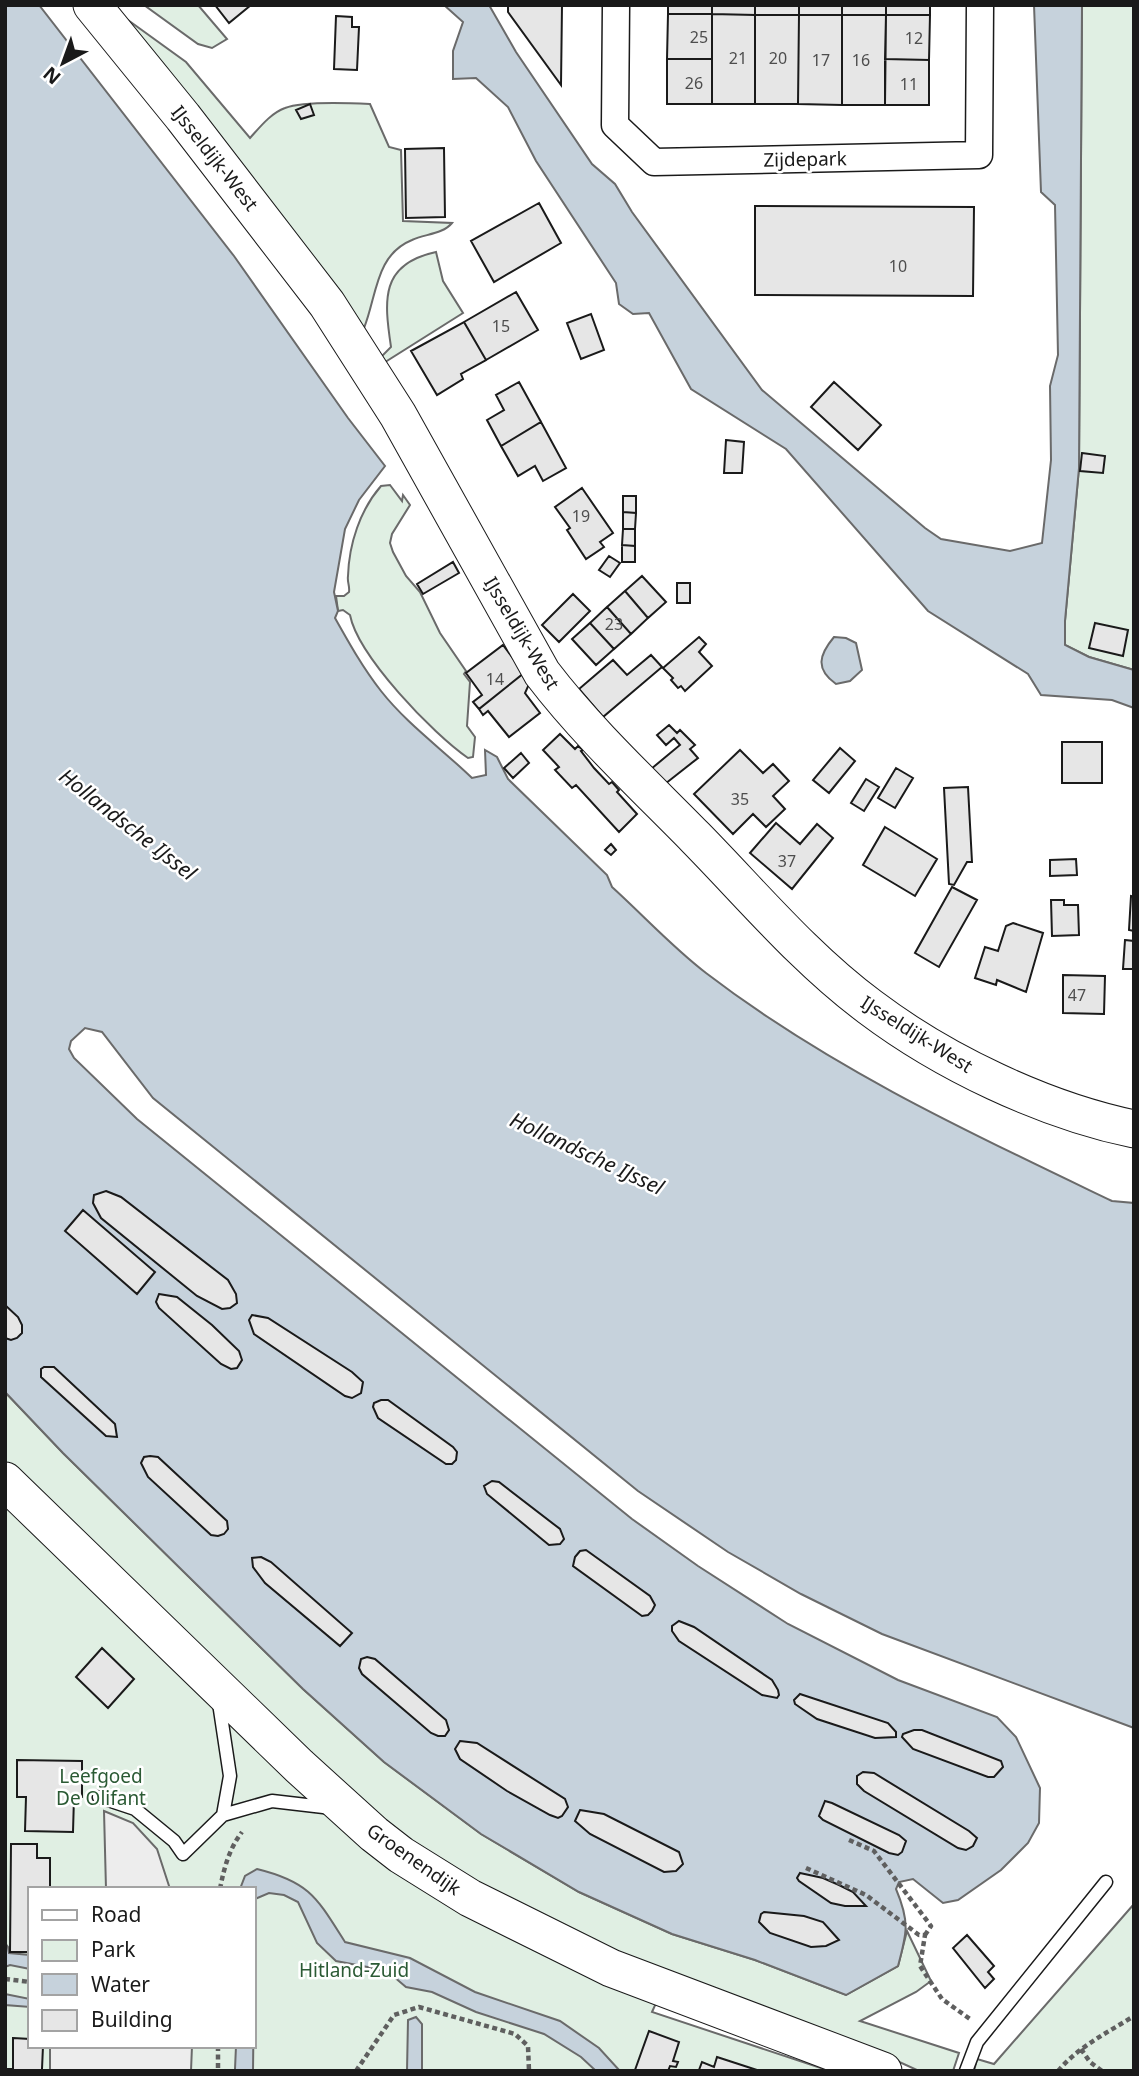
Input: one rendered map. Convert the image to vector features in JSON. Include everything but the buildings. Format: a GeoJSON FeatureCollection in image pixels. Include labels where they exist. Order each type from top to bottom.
{"type":"FeatureCollection","features":[{"type":"Feature","properties":{"kind":"street","name":"IJsseldijk-West"},"geometry":{"type":"LineString","coordinates":[[92,5],[183,117],[327,304],[398,415],[542,673],[620,761],[798,943],[870,1008],[925,1043],[982,1074],[1077,1113],[1134,1129]]}},
{"type":"Feature","properties":{"kind":"street","name":"Zijdepark"},"geometry":{"type":"LineString","coordinates":[[616,5],[615,125],[654,162],[979,155],[979,5]]}},
{"type":"Feature","properties":{"kind":"street","name":"Groenendijk"},"geometry":{"type":"LineString","coordinates":[[5,1481],[347,1810],[401,1855],[470,1898],[611,1968],[883,2071]]}},
{"type":"Feature","properties":{"kind":"lane"},"geometry":{"type":"LineString","coordinates":[[214,1683],[223,1720],[230,1776],[223,1815]]}},
{"type":"Feature","properties":{"kind":"lane"},"geometry":{"type":"LineString","coordinates":[[99,1797],[135,1809],[174,1840],[183,1854],[223,1815],[272,1801],[347,1810]]}},
{"type":"Feature","properties":{"kind":"lane"},"geometry":{"type":"LineString","coordinates":[[966,2071],[976,2042],[1106,1882]]}},
{"type":"Feature","properties":{"kind":"path"},"geometry":{"type":"LineString","coordinates":[[220,1887],[224,1866],[235,1841],[243,1831]]}},
{"type":"Feature","properties":{"kind":"path"},"geometry":{"type":"LineString","coordinates":[[849,1840],[874,1851],[931,1926],[925,1935],[920,1966],[942,2000],[988,2028]]}},
{"type":"Feature","properties":{"kind":"path"},"geometry":{"type":"LineString","coordinates":[[806,1868],[866,1895],[919,1935],[925,1935]]}},
{"type":"Feature","properties":{"kind":"path"},"geometry":{"type":"LineString","coordinates":[[6,1979],[28,1982]]}},
{"type":"Feature","properties":{"kind":"path"},"geometry":{"type":"LineString","coordinates":[[356,2071],[394,2015],[419,2007],[515,2034],[528,2046],[528,2071]]}},
{"type":"Feature","properties":{"kind":"path"},"geometry":{"type":"LineString","coordinates":[[1058,2071],[1081,2049],[1134,2017]]}},
{"type":"Feature","properties":{"kind":"path"},"geometry":{"type":"LineString","coordinates":[[218,2048],[218,2071]]}},
{"type":"Feature","properties":{"kind":"path"},"geometry":{"type":"LineString","coordinates":[[1081,2049],[1090,2062],[1102,2071]]}},
{"type":"Feature","properties":{"kind":"green space"},"geometry":{"type":"Polygon","coordinates":[[[144,5],[198,5],[227,39],[212,48],[198,44],[144,5]]]}},
{"type":"Feature","properties":{"kind":"green space"},"geometry":{"type":"Polygon","coordinates":[[[1082,5],[1134,5],[1134,670],[1089,657],[1065,645],[1079,468],[1082,5]]]}},
{"type":"Feature","properties":{"kind":"green space"},"geometry":{"type":"Polygon","coordinates":[[[121,15],[186,62],[250,138],[270,117],[285,108],[315,103],[370,104],[389,147],[401,150],[403,221],[452,223],[439,232],[412,240],[391,256],[379,278],[364,328],[121,15]]]}},
{"type":"Feature","properties":{"kind":"green space"},"geometry":{"type":"Polygon","coordinates":[[[436,252],[443,281],[463,313],[382,364],[380,358],[391,347],[387,299],[395,275],[404,265],[436,252]]]}},
{"type":"Feature","properties":{"kind":"green space"},"geometry":{"type":"Polygon","coordinates":[[[390,485],[402,501],[403,495],[410,505],[392,534],[390,543],[393,552],[406,576],[420,592],[440,633],[466,671],[464,674],[470,682],[467,726],[475,737],[473,757],[468,758],[453,747],[417,713],[367,651],[350,615],[343,610],[338,611],[336,596],[344,596],[349,592],[351,552],[357,528],[374,495],[381,486],[390,485]]]}},
{"type":"Feature","properties":{"kind":"green space"},"geometry":{"type":"Polygon","coordinates":[[[5,1392],[63,1453],[303,1689],[384,1762],[481,1834],[579,1892],[672,1934],[755,1960],[846,1995],[898,1966],[907,1931],[931,1981],[916,1992],[860,2021],[959,2053],[953,2071],[919,2071],[871,2049],[616,1958],[405,1846],[5,1467],[5,1392]]]}},
{"type":"Feature","properties":{"kind":"green space"},"geometry":{"type":"Polygon","coordinates":[[[5,1500],[307,1794],[657,2001],[652,2012],[830,2071],[5,2071],[5,1500]]]}},
{"type":"Feature","properties":{"kind":"green space"},"geometry":{"type":"Polygon","coordinates":[[[1134,1904],[1134,2071],[974,2071],[977,2059],[994,2064],[1134,1904]]]}},
{"type":"Feature","properties":{"kind":"shaded area"},"geometry":{"type":"Polygon","coordinates":[[[104,1811],[133,1823],[157,1849],[169,1887],[106,1887],[104,1811]]]}},
{"type":"Feature","properties":{"kind":"shaded area"},"geometry":{"type":"Polygon","coordinates":[[[50,2048],[192,2048],[191,2071],[50,2071],[50,2048]]]}},
{"type":"Feature","properties":{"kind":"water","name":"Hollandsche IJssel"},"geometry":{"type":"Polygon","coordinates":[[[5,5],[39,5],[234,256],[385,466],[359,500],[345,529],[334,592],[338,611],[335,618],[362,664],[391,703],[472,778],[486,775],[485,750],[497,757],[508,779],[607,875],[612,887],[693,963],[753,1007],[903,1098],[1112,1201],[1134,1203],[1134,1728],[882,1634],[801,1594],[728,1552],[638,1491],[153,1098],[102,1032],[85,1028],[71,1041],[69,1049],[74,1058],[137,1119],[632,1519],[698,1566],[788,1624],[898,1680],[997,1717],[1016,1737],[1040,1788],[1039,1823],[1028,1843],[1001,1870],[958,1900],[943,1903],[913,1879],[899,1882],[896,1889],[906,1927],[898,1966],[846,1995],[755,1960],[672,1934],[579,1892],[481,1834],[384,1762],[303,1689],[63,1453],[5,1392],[5,5]]]}},
{"type":"Feature","properties":{"kind":"water"},"geometry":{"type":"Polygon","coordinates":[[[444,5],[489,5],[516,52],[592,164],[615,184],[632,212],[762,390],[941,539],[1010,551],[1042,543],[1051,460],[1050,386],[1058,355],[1055,205],[1041,192],[1034,5],[1082,5],[1079,468],[1065,645],[1089,657],[1134,670],[1134,708],[1112,700],[1041,695],[1028,674],[928,611],[786,449],[691,389],[649,313],[633,314],[619,304],[616,283],[536,161],[508,107],[476,78],[453,79],[453,51],[463,22],[444,5]]]}},
{"type":"Feature","properties":{"kind":"water"},"geometry":{"type":"Polygon","coordinates":[[[834,637],[846,638],[856,643],[862,670],[850,681],[836,684],[822,667],[825,650],[834,637]]]}},
{"type":"Feature","properties":{"kind":"water"},"geometry":{"type":"Polygon","coordinates":[[[257,1869],[301,1886],[319,1903],[345,1942],[410,1958],[475,1992],[560,2021],[599,2048],[620,2071],[596,2071],[581,2057],[544,2034],[476,2012],[432,1992],[406,1987],[393,1976],[378,1969],[336,1961],[317,1943],[298,1902],[284,1895],[269,1893],[256,1899],[256,1887],[241,1887],[245,1876],[257,1869]]]}},
{"type":"Feature","properties":{"kind":"water"},"geometry":{"type":"Polygon","coordinates":[[[5,1943],[9,1953],[28,1955],[28,1969],[10,1965],[5,1967],[5,1943]]]}},
{"type":"Feature","properties":{"kind":"water"},"geometry":{"type":"Polygon","coordinates":[[[5,1994],[28,1999],[28,2007],[5,2005],[5,1994]]]}},
{"type":"Feature","properties":{"kind":"water"},"geometry":{"type":"Polygon","coordinates":[[[416,2017],[422,2024],[422,2071],[407,2071],[408,2020],[416,2017]]]}},
{"type":"Feature","properties":{"kind":"water"},"geometry":{"type":"Polygon","coordinates":[[[236,2048],[253,2048],[253,2071],[233,2071],[236,2048]]]}},
{"type":"Feature","properties":{"kind":"park label","name":"Leefgoed De Olifant"},"geometry":{"type":"Point","coordinates":[101,1787]}},
{"type":"Feature","properties":{"kind":"park label","name":"Hitland-Zuid"},"geometry":{"type":"Point","coordinates":[354,1970]}}]}
